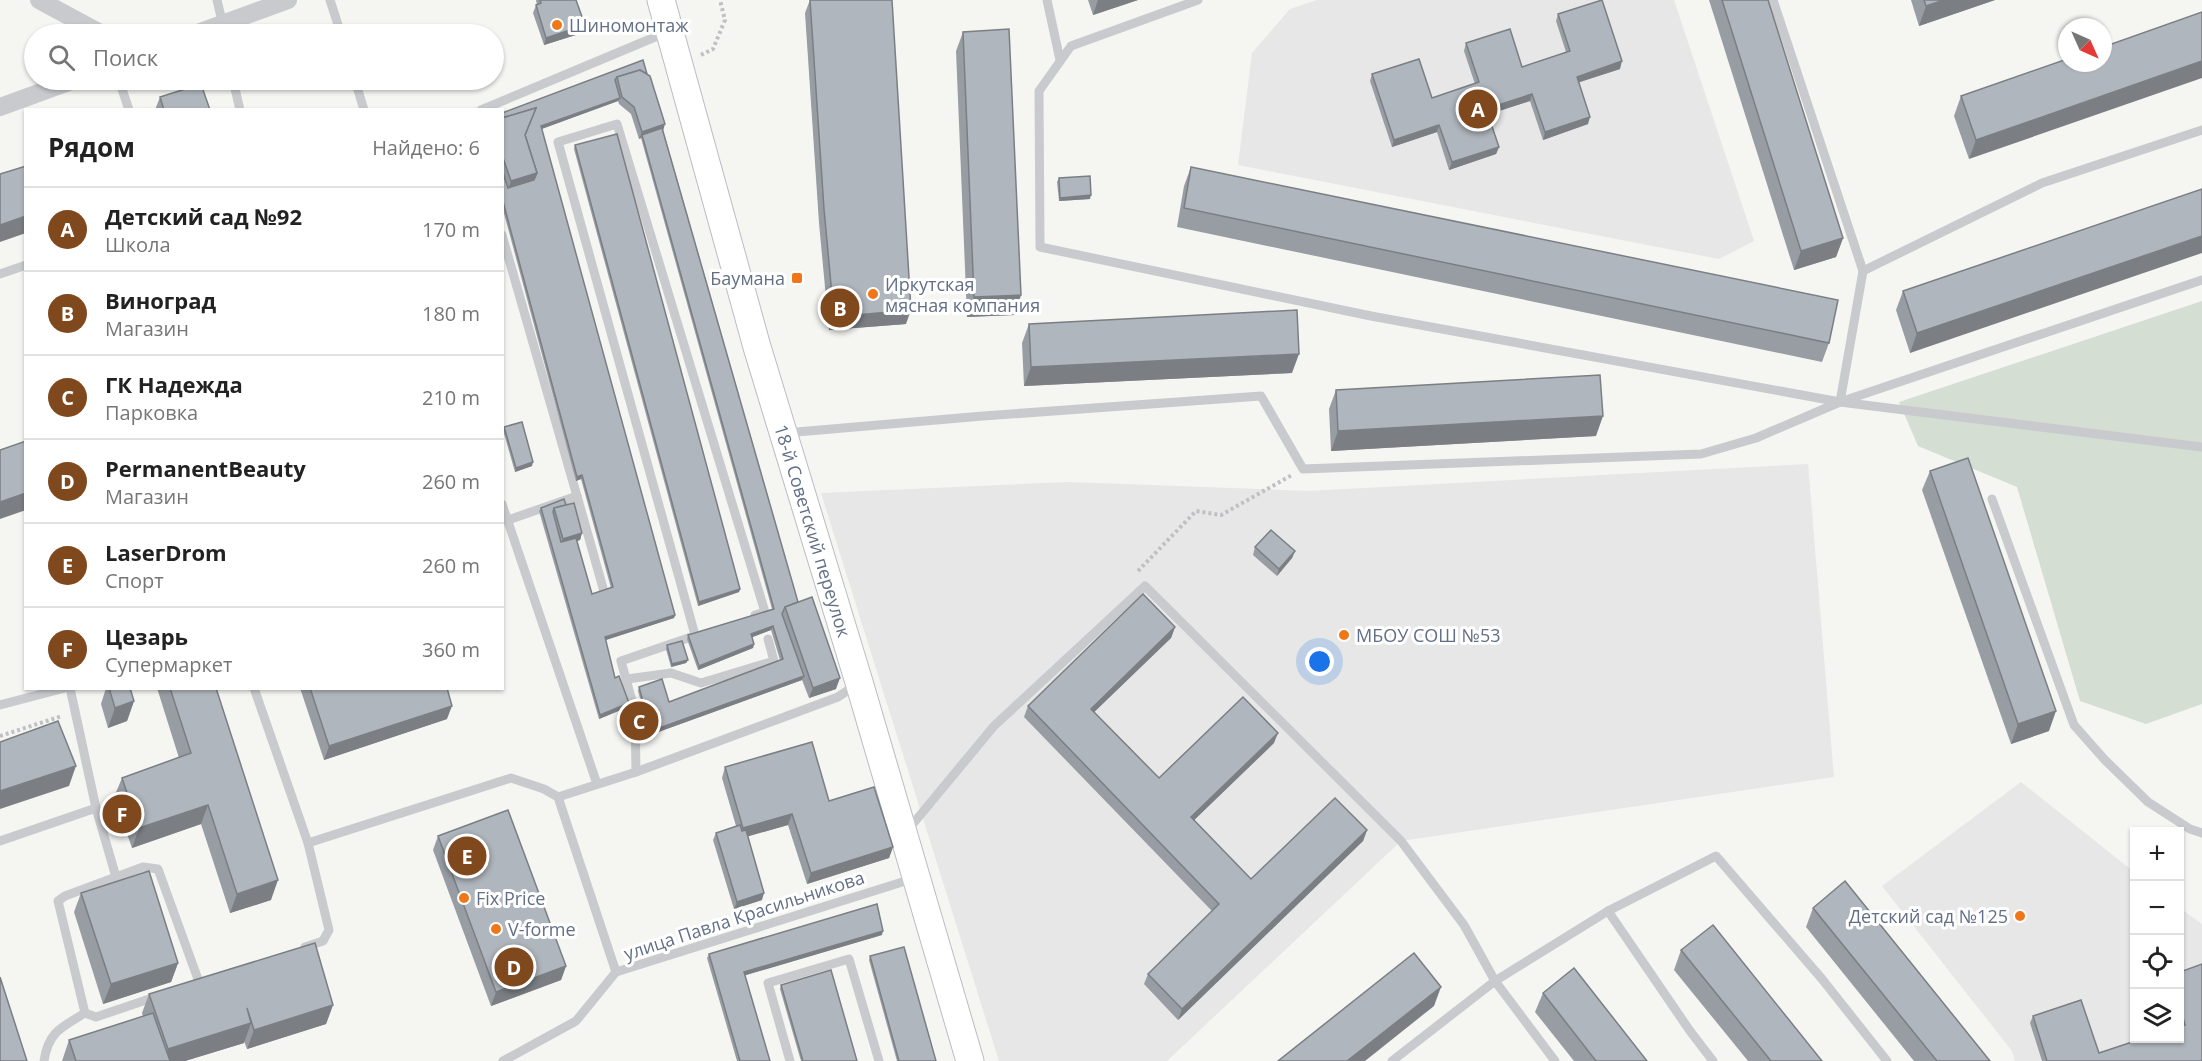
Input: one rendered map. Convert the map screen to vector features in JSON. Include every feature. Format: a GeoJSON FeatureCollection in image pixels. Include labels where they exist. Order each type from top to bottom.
{"type":"FeatureCollection","features":[{"type":"Feature","properties":{"kind":"street"},"geometry":{"type":"LineString","coordinates":[[39,0],[83,24]]}},
{"type":"Feature","properties":{"kind":"street"},"geometry":{"type":"LineString","coordinates":[[235,24],[288,0]]}},
{"type":"Feature","properties":{"kind":"street","name":"18-й Советский переулок"},"geometry":{"type":"LineString","coordinates":[[661,0],[757,347],[859,682],[970,1061]]}},
{"type":"Feature","properties":{"kind":"street"},"geometry":{"type":"LineString","coordinates":[[0,107],[47,90]]}},
{"type":"Feature","properties":{"kind":"lane"},"geometry":{"type":"LineString","coordinates":[[217,0],[223,24]]}},
{"type":"Feature","properties":{"kind":"lane"},"geometry":{"type":"LineString","coordinates":[[330,0],[337,24]]}},
{"type":"Feature","properties":{"kind":"lane"},"geometry":{"type":"LineString","coordinates":[[1047,0],[1060,60]]}},
{"type":"Feature","properties":{"kind":"lane"},"geometry":{"type":"LineString","coordinates":[[1198,0],[1071,46],[1039,91],[1040,247],[1371,316],[1840,402],[2202,447]]}},
{"type":"Feature","properties":{"kind":"lane"},"geometry":{"type":"LineString","coordinates":[[1773,0],[1863,271],[1840,402]]}},
{"type":"Feature","properties":{"kind":"lane"},"geometry":{"type":"LineString","coordinates":[[486,108],[669,31]]}},
{"type":"Feature","properties":{"kind":"lane"},"geometry":{"type":"LineString","coordinates":[[122,90],[128,108]]}},
{"type":"Feature","properties":{"kind":"lane"},"geometry":{"type":"LineString","coordinates":[[235,90],[240,108]]}},
{"type":"Feature","properties":{"kind":"lane"},"geometry":{"type":"LineString","coordinates":[[358,90],[363,108]]}},
{"type":"Feature","properties":{"kind":"lane"},"geometry":{"type":"LineString","coordinates":[[695,635],[558,142],[617,124],[765,612],[745,618]]}},
{"type":"Feature","properties":{"kind":"lane"},"geometry":{"type":"LineString","coordinates":[[1863,271],[2042,183],[2202,130]]}},
{"type":"Feature","properties":{"kind":"lane"},"geometry":{"type":"LineString","coordinates":[[504,242],[605,595]]}},
{"type":"Feature","properties":{"kind":"lane"},"geometry":{"type":"LineString","coordinates":[[0,274],[24,266]]}},
{"type":"Feature","properties":{"kind":"lane"},"geometry":{"type":"LineString","coordinates":[[783,433],[1261,396],[1303,469],[1701,454],[1756,438],[1840,402],[2202,280]]}},
{"type":"Feature","properties":{"kind":"lane"},"geometry":{"type":"LineString","coordinates":[[508,520],[577,496]]}},
{"type":"Feature","properties":{"kind":"lane"},"geometry":{"type":"LineString","coordinates":[[1992,500],[2074,725],[2104,759],[2148,802],[2190,829],[2202,833]]}},
{"type":"Feature","properties":{"kind":"lane"},"geometry":{"type":"LineString","coordinates":[[504,509],[597,784]]}},
{"type":"Feature","properties":{"kind":"lane"},"geometry":{"type":"LineString","coordinates":[[904,835],[994,726],[1145,586],[1401,841],[1464,925],[1495,981],[1555,1061]]}},
{"type":"Feature","properties":{"kind":"lane"},"geometry":{"type":"LineString","coordinates":[[636,772],[635,712],[621,661],[705,632]]}},
{"type":"Feature","properties":{"kind":"lane"},"geometry":{"type":"LineString","coordinates":[[627,679],[671,673],[701,683],[774,661],[768,639]]}},
{"type":"Feature","properties":{"kind":"lane"},"geometry":{"type":"LineString","coordinates":[[558,797],[636,772],[838,697],[859,682]]}},
{"type":"Feature","properties":{"kind":"lane"},"geometry":{"type":"LineString","coordinates":[[0,705],[56,690]]}},
{"type":"Feature","properties":{"kind":"lane"},"geometry":{"type":"LineString","coordinates":[[70,690],[96,808],[116,877]]}},
{"type":"Feature","properties":{"kind":"lane"},"geometry":{"type":"LineString","coordinates":[[255,690],[308,843],[329,930],[323,941],[300,948]]}},
{"type":"Feature","properties":{"kind":"lane"},"geometry":{"type":"LineString","coordinates":[[308,843],[511,778],[544,789],[558,797],[616,972]]}},
{"type":"Feature","properties":{"kind":"lane"},"geometry":{"type":"LineString","coordinates":[[0,841],[96,808]]}},
{"type":"Feature","properties":{"kind":"lane"},"geometry":{"type":"LineString","coordinates":[[1392,1061],[1495,981],[1608,911],[1716,856],[1822,979],[1887,1061]]}},
{"type":"Feature","properties":{"kind":"lane"},"geometry":{"type":"LineString","coordinates":[[85,1013],[58,901],[65,896],[143,867],[158,869],[199,982]]}},
{"type":"Feature","properties":{"kind":"lane","name":"улица Павла Красильникова"},"geometry":{"type":"LineString","coordinates":[[503,1061],[576,1021],[616,972],[917,877]]}},
{"type":"Feature","properties":{"kind":"lane"},"geometry":{"type":"LineString","coordinates":[[1608,911],[1713,1061]]}},
{"type":"Feature","properties":{"kind":"lane"},"geometry":{"type":"LineString","coordinates":[[790,1061],[768,983],[849,959],[879,1061]]}},
{"type":"Feature","properties":{"kind":"lane"},"geometry":{"type":"LineString","coordinates":[[189,986],[210,979]]}},
{"type":"Feature","properties":{"kind":"lane"},"geometry":{"type":"LineString","coordinates":[[85,1013],[96,1017],[168,993]]}},
{"type":"Feature","properties":{"kind":"lane"},"geometry":{"type":"LineString","coordinates":[[44,1061],[51,1036],[85,1013]]}},
{"type":"Feature","properties":{"kind":"path"},"geometry":{"type":"LineString","coordinates":[[679,65],[713,49],[725,20],[720,0]]}},
{"type":"Feature","properties":{"kind":"path"},"geometry":{"type":"LineString","coordinates":[[1145,586],[1136,574],[1196,511],[1221,515],[1303,469]]}},
{"type":"Feature","properties":{"kind":"path"},"geometry":{"type":"LineString","coordinates":[[0,736],[75,712]]}},
{"type":"Feature","properties":{"kind":"shaded area"},"geometry":{"type":"Polygon","coordinates":[[[1317,0],[1674,0],[1754,241],[1719,259],[1238,165],[1252,53],[1290,9],[1317,0]]]}},
{"type":"Feature","properties":{"kind":"shaded area"},"geometry":{"type":"Polygon","coordinates":[[[2202,301],[2202,704],[2146,724],[2080,701],[2017,487],[1918,446],[1899,402],[2202,301]]]}},
{"type":"Feature","properties":{"kind":"shaded area","name":"МБОУ СОШ №53"},"geometry":{"type":"Polygon","coordinates":[[[1808,464],[1834,777],[1401,841],[1167,1061],[999,1061],[821,493],[1068,482],[1309,491],[1808,464]]]}},
{"type":"Feature","properties":{"kind":"shaded area","name":"Детский сад №125"},"geometry":{"type":"Polygon","coordinates":[[[2021,782],[2130,869],[2130,1043],[2184,1043],[2184,911],[2202,924],[2202,1061],[2015,1061],[2012,1051],[1882,886],[2021,782]]]}},
{"type":"Feature","properties":{"kind":"building"},"geometry":{"type":"Polygon","coordinates":[[[540,0],[576,0],[585,25],[546,38],[536,5],[541,3],[540,0]]]}},
{"type":"Feature","properties":{"kind":"building"},"geometry":{"type":"Polygon","coordinates":[[[810,0],[892,0],[911,310],[834,317],[824,209],[810,0]]]}},
{"type":"Feature","properties":{"kind":"building"},"geometry":{"type":"Polygon","coordinates":[[[1602,0],[1622,61],[1577,77],[1590,117],[1545,132],[1532,94],[1486,109],[1499,147],[1452,162],[1439,125],[1394,140],[1372,74],[1419,59],[1432,98],[1479,82],[1466,43],[1510,29],[1522,67],[1570,51],[1558,14],[1602,0]]]}},
{"type":"Feature","properties":{"kind":"building"},"geometry":{"type":"Polygon","coordinates":[[[1722,0],[1768,0],[1843,238],[1801,251],[1722,0]]]}},
{"type":"Feature","properties":{"kind":"building"},"geometry":{"type":"Polygon","coordinates":[[[1924,0],[1944,0],[1926,6],[1924,0]]]}},
{"type":"Feature","properties":{"kind":"building"},"geometry":{"type":"Polygon","coordinates":[[[2202,12],[2202,61],[1976,140],[1961,96],[2058,62],[2058,72],[2112,72],[2112,44],[2202,12]]]}},
{"type":"Feature","properties":{"kind":"building"},"geometry":{"type":"Polygon","coordinates":[[[1009,29],[1021,295],[974,297],[963,32],[1009,29]]]}},
{"type":"Feature","properties":{"kind":"building"},"geometry":{"type":"Polygon","coordinates":[[[643,60],[647,74],[640,70],[617,77],[615,80],[620,98],[541,126],[675,615],[605,637],[615,678],[619,676],[629,703],[600,715],[541,508],[564,499],[566,505],[554,508],[553,512],[561,542],[576,538],[592,594],[613,587],[582,475],[577,477],[504,205],[504,176],[508,188],[534,180],[537,173],[525,135],[536,108],[504,117],[504,112],[643,60]]]}},
{"type":"Feature","properties":{"kind":"building"},"geometry":{"type":"Polygon","coordinates":[[[640,70],[650,76],[665,124],[642,132],[634,107],[622,97],[617,77],[640,70]]]}},
{"type":"Feature","properties":{"kind":"building"},"geometry":{"type":"Polygon","coordinates":[[[182,90],[203,90],[209,108],[163,108],[160,97],[182,90]]]}},
{"type":"Feature","properties":{"kind":"building"},"geometry":{"type":"Polygon","coordinates":[[[536,108],[525,135],[537,173],[511,181],[504,161],[504,117],[536,108]]]}},
{"type":"Feature","properties":{"kind":"building"},"geometry":{"type":"Polygon","coordinates":[[[662,128],[798,602],[785,607],[782,614],[804,676],[651,731],[639,687],[662,679],[669,702],[783,659],[773,626],[751,634],[754,644],[699,666],[688,635],[774,609],[642,135],[662,128]]]}},
{"type":"Feature","properties":{"kind":"building"},"geometry":{"type":"Polygon","coordinates":[[[617,134],[740,589],[699,602],[575,145],[617,134]]]}},
{"type":"Feature","properties":{"kind":"building"},"geometry":{"type":"Polygon","coordinates":[[[24,167],[24,217],[0,225],[0,174],[24,167]]]}},
{"type":"Feature","properties":{"kind":"building"},"geometry":{"type":"Polygon","coordinates":[[[1191,167],[1838,300],[1829,343],[1184,208],[1191,167]]]}},
{"type":"Feature","properties":{"kind":"building"},"geometry":{"type":"Polygon","coordinates":[[[1090,176],[1091,195],[1060,198],[1059,178],[1090,176]]]}},
{"type":"Feature","properties":{"kind":"building"},"geometry":{"type":"Polygon","coordinates":[[[2202,189],[2202,236],[1917,333],[1903,291],[2202,189]]]}},
{"type":"Feature","properties":{"kind":"building"},"geometry":{"type":"Polygon","coordinates":[[[1297,310],[1299,354],[1031,367],[1029,324],[1297,310]]]}},
{"type":"Feature","properties":{"kind":"building"},"geometry":{"type":"Polygon","coordinates":[[[1600,375],[1603,416],[1338,431],[1336,390],[1600,375]]]}},
{"type":"Feature","properties":{"kind":"building"},"geometry":{"type":"Polygon","coordinates":[[[522,422],[533,462],[516,468],[504,427],[522,422]]]}},
{"type":"Feature","properties":{"kind":"building"},"geometry":{"type":"Polygon","coordinates":[[[24,442],[24,494],[0,502],[0,450],[24,442]]]}},
{"type":"Feature","properties":{"kind":"building"},"geometry":{"type":"Polygon","coordinates":[[[1968,458],[2056,711],[2018,724],[1930,471],[1968,458]]]}},
{"type":"Feature","properties":{"kind":"building"},"geometry":{"type":"Polygon","coordinates":[[[574,503],[582,533],[563,539],[554,508],[574,503]]]}},
{"type":"Feature","properties":{"kind":"building"},"geometry":{"type":"Polygon","coordinates":[[[1271,530],[1295,551],[1279,569],[1255,547],[1271,530]]]}},
{"type":"Feature","properties":{"kind":"building"},"geometry":{"type":"Polygon","coordinates":[[[1143,594],[1175,627],[1091,709],[1159,778],[1243,697],[1278,733],[1191,817],[1251,879],[1335,798],[1367,830],[1182,1009],[1148,974],[1219,904],[1028,706],[1143,594]]]}},
{"type":"Feature","properties":{"kind":"building"},"geometry":{"type":"Polygon","coordinates":[[[812,597],[840,678],[813,688],[785,607],[812,597]]]}},
{"type":"Feature","properties":{"kind":"building"},"geometry":{"type":"Polygon","coordinates":[[[682,641],[688,660],[672,664],[667,645],[682,641]]]}},
{"type":"Feature","properties":{"kind":"building"},"geometry":{"type":"Polygon","coordinates":[[[110,690],[131,690],[134,701],[115,708],[110,690]]]}},
{"type":"Feature","properties":{"kind":"building"},"geometry":{"type":"Polygon","coordinates":[[[171,690],[217,690],[278,880],[237,894],[208,805],[139,828],[122,778],[191,753],[171,690]]]}},
{"type":"Feature","properties":{"kind":"building"},"geometry":{"type":"Polygon","coordinates":[[[311,690],[448,690],[452,706],[329,746],[311,690]]]}},
{"type":"Feature","properties":{"kind":"building"},"geometry":{"type":"Polygon","coordinates":[[[58,721],[76,766],[0,791],[0,742],[58,721]]]}},
{"type":"Feature","properties":{"kind":"building"},"geometry":{"type":"Polygon","coordinates":[[[812,742],[829,801],[874,787],[893,847],[811,873],[792,814],[743,828],[725,767],[812,742]]]}},
{"type":"Feature","properties":{"kind":"building"},"geometry":{"type":"Polygon","coordinates":[[[508,810],[566,966],[496,992],[438,836],[508,810]]]}},
{"type":"Feature","properties":{"kind":"building"},"geometry":{"type":"Polygon","coordinates":[[[740,825],[742,831],[746,830],[764,893],[737,902],[716,833],[740,825]]]}},
{"type":"Feature","properties":{"kind":"building"},"geometry":{"type":"Polygon","coordinates":[[[149,871],[178,963],[111,984],[81,893],[149,871]]]}},
{"type":"Feature","properties":{"kind":"building"},"geometry":{"type":"Polygon","coordinates":[[[1845,881],[1990,1061],[1937,1061],[1813,908],[1845,881]]]}},
{"type":"Feature","properties":{"kind":"building"},"geometry":{"type":"Polygon","coordinates":[[[877,904],[883,931],[744,972],[770,1061],[740,1061],[709,954],[877,904]]]}},
{"type":"Feature","properties":{"kind":"building"},"geometry":{"type":"Polygon","coordinates":[[[1713,925],[1822,1061],[1771,1061],[1681,950],[1713,925]]]}},
{"type":"Feature","properties":{"kind":"building"},"geometry":{"type":"Polygon","coordinates":[[[315,943],[333,1005],[254,1030],[247,1008],[251,1023],[168,1049],[149,994],[315,943]]]}},
{"type":"Feature","properties":{"kind":"building"},"geometry":{"type":"Polygon","coordinates":[[[904,947],[936,1061],[899,1061],[870,956],[904,947]]]}},
{"type":"Feature","properties":{"kind":"building"},"geometry":{"type":"Polygon","coordinates":[[[1414,953],[1441,987],[1347,1061],[1278,1061],[1414,953]]]}},
{"type":"Feature","properties":{"kind":"building"},"geometry":{"type":"Polygon","coordinates":[[[2202,964],[2202,1061],[2047,1061],[2033,1016],[2081,1000],[2099,1053],[2130,1043],[2184,1043],[2184,971],[2202,964]]]}},
{"type":"Feature","properties":{"kind":"building"},"geometry":{"type":"Polygon","coordinates":[[[1574,968],[1647,1061],[1596,1061],[1543,993],[1574,968]]]}},
{"type":"Feature","properties":{"kind":"building"},"geometry":{"type":"Polygon","coordinates":[[[831,970],[857,1061],[803,1061],[781,985],[831,970]]]}},
{"type":"Feature","properties":{"kind":"building"},"geometry":{"type":"Polygon","coordinates":[[[0,977],[27,1061],[0,1061],[0,977]]]}},
{"type":"Feature","properties":{"kind":"building"},"geometry":{"type":"Polygon","coordinates":[[[153,1013],[170,1061],[76,1061],[69,1040],[153,1013]]]}},
{"type":"Feature","properties":{"kind":"place","name":"Шиномонтаж"},"geometry":{"type":"Point","coordinates":[557,25]}},
{"type":"Feature","properties":{"kind":"place","name":"Детский сад №92"},"geometry":{"type":"Point","coordinates":[1478,109]}},
{"type":"Feature","properties":{"kind":"place","name":"Баумана"},"geometry":{"type":"Point","coordinates":[797,278]}},
{"type":"Feature","properties":{"kind":"place","name":"Иркутская мясная компания"},"geometry":{"type":"Point","coordinates":[873,294]}},
{"type":"Feature","properties":{"kind":"place","name":"Виноград"},"geometry":{"type":"Point","coordinates":[840,308]}},
{"type":"Feature","properties":{"kind":"place","name":"МБОУ СОШ №53"},"geometry":{"type":"Point","coordinates":[1344,635]}},
{"type":"Feature","properties":{"kind":"place","name":"ГК Надежда"},"geometry":{"type":"Point","coordinates":[639,721]}},
{"type":"Feature","properties":{"kind":"place","name":"Цезарь"},"geometry":{"type":"Point","coordinates":[122,814]}},
{"type":"Feature","properties":{"kind":"place","name":"LaseгDrom"},"geometry":{"type":"Point","coordinates":[467,856]}},
{"type":"Feature","properties":{"kind":"place","name":"Fix Price"},"geometry":{"type":"Point","coordinates":[464,898]}},
{"type":"Feature","properties":{"kind":"place","name":"Детский сад №125"},"geometry":{"type":"Point","coordinates":[2020,916]}},
{"type":"Feature","properties":{"kind":"place","name":"V-forme"},"geometry":{"type":"Point","coordinates":[496,929]}},
{"type":"Feature","properties":{"kind":"place","name":"PermanentBeauty"},"geometry":{"type":"Point","coordinates":[514,967]}}]}
